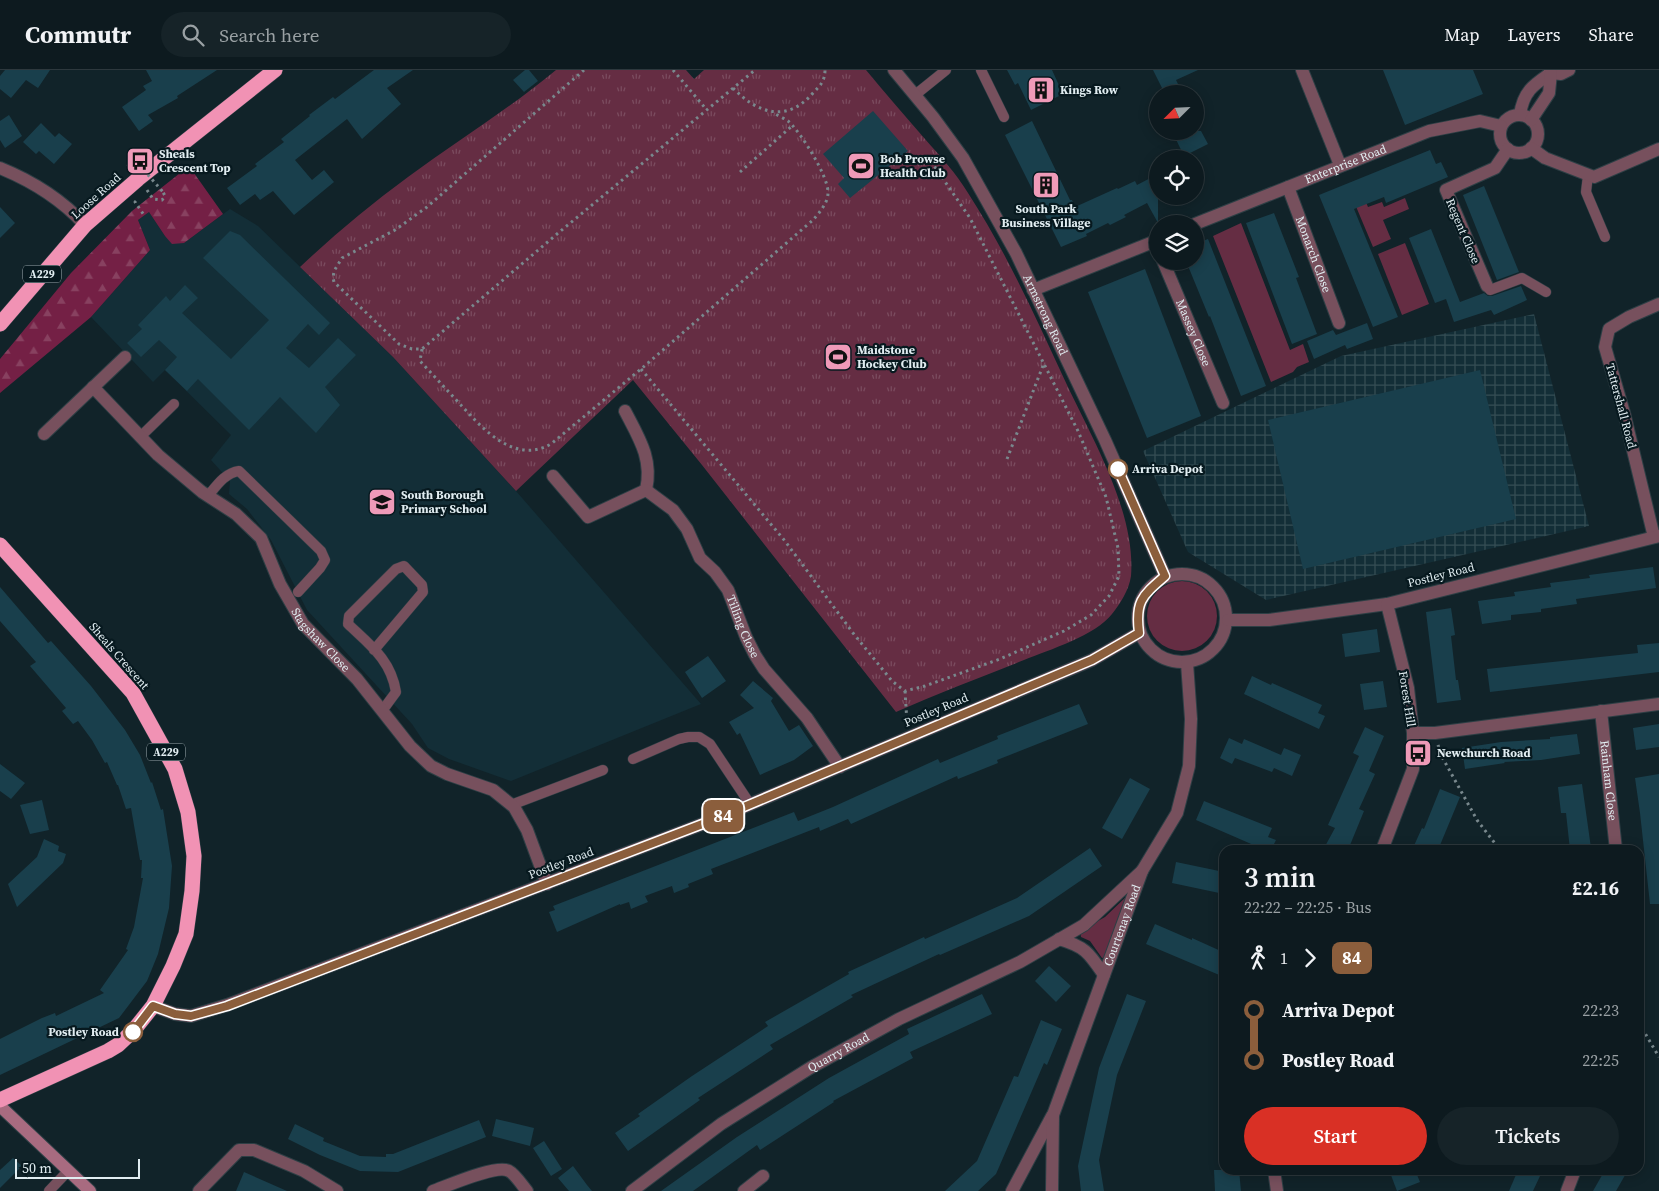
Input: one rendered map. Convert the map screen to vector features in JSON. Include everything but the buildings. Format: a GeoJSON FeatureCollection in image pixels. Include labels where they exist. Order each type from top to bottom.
{"type":"FeatureCollection","features":[{"type":"Feature","properties":{"kind":"highway","name":"Loose Road"},"geometry":{"type":"LineString","coordinates":[[0,324],[85,225],[138,178],[275,70]]}},
{"type":"Feature","properties":{"kind":"highway","name":"Sheals Crescent"},"geometry":{"type":"LineString","coordinates":[[0,545],[133,694],[175,768],[189,820],[194,856],[192,891],[186,934],[173,966],[153,1006]]}},
{"type":"Feature","properties":{"kind":"highway","name":"A229"},"geometry":{"type":"LineString","coordinates":[[0,1100],[91,1060],[118,1045],[133,1032],[153,1006]]}},
{"type":"Feature","properties":{"kind":"street","name":"Armstrong Road"},"geometry":{"type":"LineString","coordinates":[[894,70],[940,125],[963,158],[1016,253],[1105,440],[1165,576]]}},
{"type":"Feature","properties":{"kind":"street"},"geometry":{"type":"LineString","coordinates":[[1302,70],[1340,165]]}},
{"type":"Feature","properties":{"kind":"street"},"geometry":{"type":"LineString","coordinates":[[1550,71],[1561,74],[1569,70]]}},
{"type":"Feature","properties":{"kind":"street"},"geometry":{"type":"LineString","coordinates":[[1526,117],[1513,116],[1501,126],[1500,136],[1503,145],[1508,149],[1524,152],[1535,143],[1538,135],[1536,127],[1526,117],[1521,103],[1531,87],[1550,71]]}},
{"type":"Feature","properties":{"kind":"street"},"geometry":{"type":"LineString","coordinates":[[1526,117],[1549,92],[1550,71]]}},
{"type":"Feature","properties":{"kind":"street","name":"Enterprise Road"},"geometry":{"type":"LineString","coordinates":[[1204,220],[1429,131],[1480,121],[1501,126]]}},
{"type":"Feature","properties":{"kind":"street"},"geometry":{"type":"LineString","coordinates":[[1531,148],[1545,158],[1594,177],[1659,149]]}},
{"type":"Feature","properties":{"kind":"street","name":"Regent Close"},"geometry":{"type":"LineString","coordinates":[[1487,286],[1446,190],[1494,168],[1508,149]]}},
{"type":"Feature","properties":{"kind":"street"},"geometry":{"type":"LineString","coordinates":[[0,168],[30,182],[42,190],[70,209],[85,225]]}},
{"type":"Feature","properties":{"kind":"street","name":"Monarch Close"},"geometry":{"type":"LineString","coordinates":[[1288,187],[1339,323]]}},
{"type":"Feature","properties":{"kind":"street"},"geometry":{"type":"LineString","coordinates":[[1033,290],[1149,246]]}},
{"type":"Feature","properties":{"kind":"street","name":"Massey Close"},"geometry":{"type":"LineString","coordinates":[[1167,270],[1223,403]]}},
{"type":"Feature","properties":{"kind":"street","name":"Tattershall Road"},"geometry":{"type":"LineString","coordinates":[[1656,537],[1605,347],[1609,329],[1629,317],[1659,304]]}},
{"type":"Feature","properties":{"kind":"street"},"geometry":{"type":"LineString","coordinates":[[44,434],[125,357]]}},
{"type":"Feature","properties":{"kind":"street","name":"Stagshaw Close"},"geometry":{"type":"LineString","coordinates":[[93,387],[158,455],[208,496],[236,514],[260,538],[280,584],[303,624],[357,679],[410,746],[431,766],[446,774],[493,790],[511,805],[527,830],[548,884]]}},
{"type":"Feature","properties":{"kind":"street"},"geometry":{"type":"LineString","coordinates":[[553,476],[588,517],[646,490],[649,478],[648,463],[641,442],[625,410]]}},
{"type":"Feature","properties":{"kind":"street","name":"Tilling Close"},"geometry":{"type":"LineString","coordinates":[[646,490],[673,510],[687,528],[700,558],[715,572],[728,590],[746,638],[755,655],[764,669],[807,718],[840,767]]}},
{"type":"Feature","properties":{"kind":"street","name":"Postley Road"},"geometry":{"type":"LineString","coordinates":[[1228,620],[1269,620],[1387,604],[1656,537]]}},
{"type":"Feature","properties":{"kind":"street"},"geometry":{"type":"LineString","coordinates":[[1191,574],[1209,582],[1222,597],[1228,620],[1226,629],[1221,642],[1204,658],[1187,664],[1164,660],[1150,650],[1139,633],[1137,615],[1144,594],[1165,576],[1191,574]]}},
{"type":"Feature","properties":{"kind":"street","name":"Forest Hill"},"geometry":{"type":"LineString","coordinates":[[1384,845],[1413,769],[1413,733],[1408,688],[1387,604]]}},
{"type":"Feature","properties":{"kind":"street","name":"Postley Road"},"geometry":{"type":"LineString","coordinates":[[153,1006],[175,1014],[191,1016],[227,1006],[548,884],[750,804],[1092,660],[1139,633]]}},
{"type":"Feature","properties":{"kind":"street","name":"Courtenay Road"},"geometry":{"type":"LineString","coordinates":[[1052,1191],[1053,1115],[1142,872],[1177,813],[1189,766],[1191,719],[1187,664]]}},
{"type":"Feature","properties":{"kind":"street"},"geometry":{"type":"LineString","coordinates":[[1413,733],[1435,733],[1659,704]]}},
{"type":"Feature","properties":{"kind":"street","name":"Rainham Close"},"geometry":{"type":"LineString","coordinates":[[1601,711],[1615,845]]}},
{"type":"Feature","properties":{"kind":"street","name":"Quarry Road"},"geometry":{"type":"LineString","coordinates":[[638,1189],[721,1124],[810,1068],[898,1019],[1020,962],[1084,925],[1142,872]]}},
{"type":"Feature","properties":{"kind":"street"},"geometry":{"type":"LineString","coordinates":[[1060,939],[1078,945],[1090,954],[1104,975]]}},
{"type":"Feature","properties":{"kind":"street"},"geometry":{"type":"LineString","coordinates":[[0,1106],[90,1191]]}},
{"type":"Feature","properties":{"kind":"street"},"geometry":{"type":"LineString","coordinates":[[1012,1191],[1053,1115]]}},
{"type":"Feature","properties":{"kind":"street"},"geometry":{"type":"LineString","coordinates":[[199,1191],[239,1150],[254,1150],[304,1171],[338,1191]]}},
{"type":"Feature","properties":{"kind":"street"},"geometry":{"type":"LineString","coordinates":[[433,1191],[500,1169],[509,1171],[528,1191]]}},
{"type":"Feature","properties":{"kind":"street"},"geometry":{"type":"LineString","coordinates":[[1275,1175],[1277,1191]]}},
{"type":"Feature","properties":{"kind":"street"},"geometry":{"type":"LineString","coordinates":[[1567,1191],[1573,1175]]}},
{"type":"Feature","properties":{"kind":"street"},"geometry":{"type":"LineString","coordinates":[[744,1191],[763,1176]]}},
{"type":"Feature","properties":{"kind":"lane"},"geometry":{"type":"LineString","coordinates":[[915,95],[946,70]]}},
{"type":"Feature","properties":{"kind":"lane"},"geometry":{"type":"LineString","coordinates":[[981,70],[1004,117]]}},
{"type":"Feature","properties":{"kind":"lane"},"geometry":{"type":"LineString","coordinates":[[1588,175],[1586,192],[1605,237]]}},
{"type":"Feature","properties":{"kind":"lane"},"geometry":{"type":"LineString","coordinates":[[1487,286],[1490,290],[1522,278],[1546,292]]}},
{"type":"Feature","properties":{"kind":"lane"},"geometry":{"type":"LineString","coordinates":[[140,437],[174,404]]}},
{"type":"Feature","properties":{"kind":"lane"},"geometry":{"type":"LineString","coordinates":[[208,496],[219,482],[231,472],[239,471],[321,551],[325,560],[298,592]]}},
{"type":"Feature","properties":{"kind":"lane"},"geometry":{"type":"LineString","coordinates":[[374,650],[423,592],[422,585],[404,566],[396,569],[349,616],[348,624],[374,650],[386,662],[394,680],[396,692],[382,711]]}},
{"type":"Feature","properties":{"kind":"lane"},"geometry":{"type":"LineString","coordinates":[[633,759],[688,737],[699,737],[710,744],[750,804]]}},
{"type":"Feature","properties":{"kind":"lane"},"geometry":{"type":"LineString","coordinates":[[511,805],[603,770]]}},
{"type":"Feature","properties":{"kind":"lane"},"geometry":{"type":"LineString","coordinates":[[49,1191],[68,1171]]}},
{"type":"Feature","properties":{"kind":"path"},"geometry":{"type":"LineString","coordinates":[[584,70],[427,208],[395,230],[346,254],[337,262],[334,271],[334,282],[399,344],[412,349],[422,348],[755,70]]}},
{"type":"Feature","properties":{"kind":"path"},"geometry":{"type":"LineString","coordinates":[[673,70],[706,109]]}},
{"type":"Feature","properties":{"kind":"path"},"geometry":{"type":"LineString","coordinates":[[774,113],[790,111],[811,96],[822,84],[825,70]]}},
{"type":"Feature","properties":{"kind":"path"},"geometry":{"type":"LineString","coordinates":[[422,348],[420,361],[481,426],[507,445],[522,450],[539,449],[550,444],[641,369],[813,220],[823,207],[828,191],[825,180],[801,136],[788,122],[749,101],[733,88]]}},
{"type":"Feature","properties":{"kind":"path"},"geometry":{"type":"LineString","coordinates":[[740,172],[792,126]]}},
{"type":"Feature","properties":{"kind":"path"},"geometry":{"type":"LineString","coordinates":[[905,691],[925,686],[1000,659],[1064,631],[1091,615],[1110,596],[1120,576],[1118,548],[1106,498],[1078,432],[970,218],[926,154]]}},
{"type":"Feature","properties":{"kind":"path"},"geometry":{"type":"LineString","coordinates":[[135,160],[163,192],[165,196],[162,200],[153,199],[138,178]]}},
{"type":"Feature","properties":{"kind":"path"},"geometry":{"type":"LineString","coordinates":[[144,215],[135,202],[148,192]]}},
{"type":"Feature","properties":{"kind":"path"},"geometry":{"type":"LineString","coordinates":[[1007,459],[1044,363]]}},
{"type":"Feature","properties":{"kind":"path"},"geometry":{"type":"LineString","coordinates":[[641,369],[780,535],[853,633],[892,681],[905,691],[908,738]]}},
{"type":"Feature","properties":{"kind":"path"},"geometry":{"type":"LineString","coordinates":[[1435,733],[1441,755],[1477,820],[1496,845]]}},
{"type":"Feature","properties":{"kind":"path"},"geometry":{"type":"LineString","coordinates":[[1644,1032],[1659,1057]]}},
{"type":"Feature","properties":{"kind":"shaded area","name":"South Borough Primary School"},"geometry":{"type":"Polygon","coordinates":[[[230,209],[258,226],[393,357],[516,491],[701,704],[511,781],[449,759],[428,748],[412,724],[307,610],[271,540],[247,509],[229,494],[230,481],[211,460],[231,435],[165,370],[153,382],[91,317],[150,250],[138,220],[149,212],[165,236],[184,243],[230,209]]]}},
{"type":"Feature","properties":{"kind":"shaded area"},"geometry":{"type":"Polygon","coordinates":[[[1534,314],[1589,526],[1266,600],[1188,552],[1143,451],[1341,356],[1534,314]]]}},
{"type":"Feature","properties":{"kind":"green space"},"geometry":{"type":"Polygon","coordinates":[[[556,70],[686,70],[694,79],[704,70],[866,70],[953,172],[996,239],[1021,287],[1111,478],[1127,527],[1131,552],[1131,576],[1121,601],[1105,622],[1071,641],[896,712],[633,380],[516,491],[393,357],[300,267],[366,209],[556,70]]]}},
{"type":"Feature","properties":{"kind":"green space"},"geometry":{"type":"Polygon","coordinates":[[[189,166],[223,214],[184,243],[172,244],[149,212],[138,220],[150,250],[91,317],[0,393],[0,359],[71,273],[132,211],[189,166]]]}},
{"type":"Feature","properties":{"kind":"green space"},"geometry":{"type":"Polygon","coordinates":[[[1357,181],[1368,207],[1382,202],[1384,207],[1405,198],[1409,209],[1383,220],[1391,239],[1373,247],[1347,185],[1357,181]]]}},
{"type":"Feature","properties":{"kind":"green space"},"geometry":{"type":"Polygon","coordinates":[[[1241,223],[1290,350],[1303,344],[1309,362],[1271,382],[1213,236],[1241,223]]]}},
{"type":"Feature","properties":{"kind":"green space"},"geometry":{"type":"Polygon","coordinates":[[[1405,243],[1429,304],[1402,315],[1378,254],[1405,243]]]}},
{"type":"Feature","properties":{"kind":"green space"},"geometry":{"type":"Polygon","coordinates":[[[1175,581],[1189,581],[1202,587],[1211,596],[1217,609],[1215,629],[1207,641],[1189,651],[1175,651],[1162,645],[1153,636],[1147,623],[1147,609],[1153,596],[1162,587],[1175,581]]]}},
{"type":"Feature","properties":{"kind":"green space"},"geometry":{"type":"Polygon","coordinates":[[[1127,896],[1107,957],[1102,958],[1090,941],[1081,937],[1080,931],[1105,917],[1127,896]]]}},
{"type":"Feature","properties":{"kind":"bus line","name":"84"},"geometry":{"type":"LineString","coordinates":[[133,1032],[153,1006],[175,1014],[191,1016],[227,1006],[713,820],[1092,660],[1139,633],[1137,615],[1144,594],[1165,576],[1118,469]]}},
{"type":"Feature","properties":{"kind":"place","name":"Kings Row"},"geometry":{"type":"Point","coordinates":[1041,90]}},
{"type":"Feature","properties":{"kind":"place","name":"Sheals Crescent Top"},"geometry":{"type":"Point","coordinates":[140,161]}},
{"type":"Feature","properties":{"kind":"place","name":"Bob Prowse Health Club"},"geometry":{"type":"Point","coordinates":[861,166]}},
{"type":"Feature","properties":{"kind":"place","name":"South Park Business Village"},"geometry":{"type":"Point","coordinates":[1046,185]}},
{"type":"Feature","properties":{"kind":"place","name":"Maidstone Hockey Club"},"geometry":{"type":"Point","coordinates":[838,357]}},
{"type":"Feature","properties":{"kind":"place","name":"Arriva Depot"},"geometry":{"type":"Point","coordinates":[1118,469]}},
{"type":"Feature","properties":{"kind":"place","name":"South Borough Primary School"},"geometry":{"type":"Point","coordinates":[382,502]}},
{"type":"Feature","properties":{"kind":"place","name":"Newchurch Road"},"geometry":{"type":"Point","coordinates":[1418,753]}},
{"type":"Feature","properties":{"kind":"place","name":"Postley Road"},"geometry":{"type":"Point","coordinates":[133,1032]}}]}
